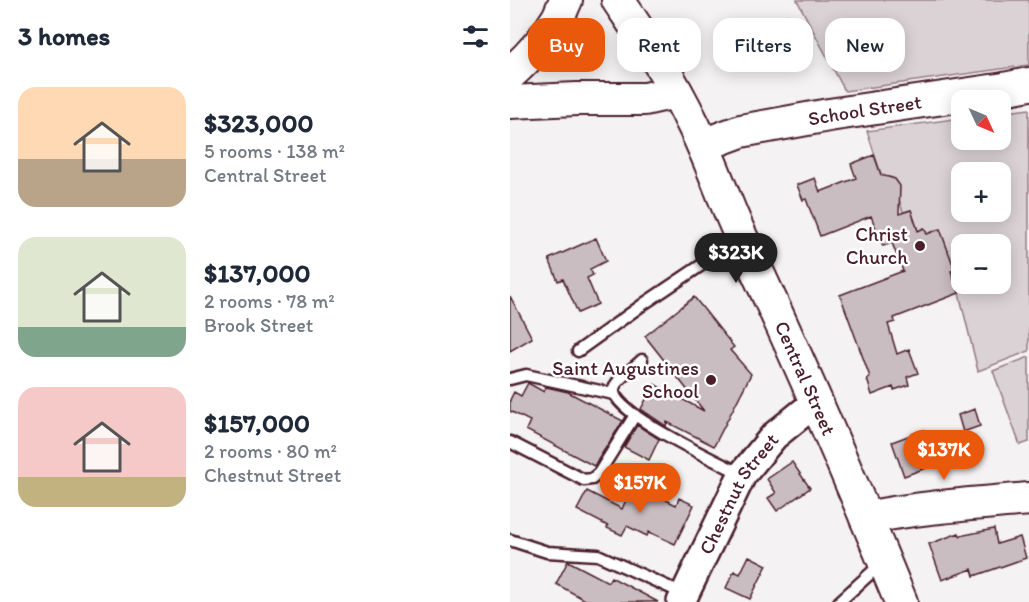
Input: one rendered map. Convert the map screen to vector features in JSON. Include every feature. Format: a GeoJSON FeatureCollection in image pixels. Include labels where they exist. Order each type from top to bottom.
{"type":"FeatureCollection","features":[{"type":"Feature","properties":{"kind":"main road"},"geometry":{"type":"LineString","coordinates":[[510,74],[542,42],[566,0]]}},
{"type":"Feature","properties":{"kind":"main road","name":"Central Street"},"geometry":{"type":"LineString","coordinates":[[618,0],[652,51],[691,119],[901,602]]}},
{"type":"Feature","properties":{"kind":"main road","name":"School Street"},"geometry":{"type":"LineString","coordinates":[[703,145],[741,131],[1029,84]]}},
{"type":"Feature","properties":{"kind":"main road"},"geometry":{"type":"LineString","coordinates":[[510,102],[645,99],[676,92]]}},
{"type":"Feature","properties":{"kind":"main road"},"geometry":{"type":"LineString","coordinates":[[866,518],[941,506],[1029,499]]}},
{"type":"Feature","properties":{"kind":"street","name":"Chestnut Street"},"geometry":{"type":"LineString","coordinates":[[683,598],[742,475],[774,436],[816,402]]}},
{"type":"Feature","properties":{"kind":"lane"},"geometry":{"type":"LineString","coordinates":[[578,351],[742,238]]}},
{"type":"Feature","properties":{"kind":"lane"},"geometry":{"type":"LineString","coordinates":[[642,360],[617,382],[614,394],[618,402],[660,432],[742,475]]}},
{"type":"Feature","properties":{"kind":"lane"},"geometry":{"type":"LineString","coordinates":[[510,379],[526,375],[614,394]]}},
{"type":"Feature","properties":{"kind":"lane"},"geometry":{"type":"LineString","coordinates":[[510,442],[584,480],[592,479],[599,473],[635,415]]}},
{"type":"Feature","properties":{"kind":"lane"},"geometry":{"type":"LineString","coordinates":[[510,540],[547,552],[598,555],[683,598]]}},
{"type":"Feature","properties":{"kind":"lane"},"geometry":{"type":"LineString","coordinates":[[839,602],[884,561]]}},
{"type":"Feature","properties":{"kind":"shaded area"},"geometry":{"type":"Polygon","coordinates":[[[797,0],[1029,0],[1029,65],[845,91],[835,72],[905,72],[905,18],[825,18],[825,53],[813,30],[813,18],[806,18],[797,0]]]}},
{"type":"Feature","properties":{"kind":"shaded area"},"geometry":{"type":"Polygon","coordinates":[[[1029,109],[1029,351],[978,371],[959,294],[1011,294],[1011,234],[951,234],[951,271],[924,228],[918,231],[911,210],[903,212],[898,197],[897,182],[891,178],[882,177],[867,131],[951,119],[951,150],[1011,150],[1011,112],[1029,109]]]}},
{"type":"Feature","properties":{"kind":"shaded area"},"geometry":{"type":"Polygon","coordinates":[[[1029,357],[1029,442],[1020,445],[993,371],[1029,357]]]}},
{"type":"Feature","properties":{"kind":"building","name":"Christ Church"},"geometry":{"type":"Polygon","coordinates":[[[874,155],[881,175],[895,179],[900,186],[899,214],[911,210],[918,231],[924,228],[927,234],[940,229],[951,259],[951,294],[956,294],[894,318],[895,322],[888,324],[897,354],[909,349],[918,373],[907,377],[909,385],[894,390],[893,387],[872,395],[867,379],[870,377],[840,295],[903,271],[892,243],[883,246],[871,216],[820,236],[806,199],[803,200],[797,185],[815,178],[820,192],[856,178],[851,164],[874,155]]]}},
{"type":"Feature","properties":{"kind":"building"},"geometry":{"type":"Polygon","coordinates":[[[596,238],[606,261],[590,269],[593,275],[587,278],[598,304],[578,313],[563,279],[558,281],[549,259],[596,238]]]}},
{"type":"Feature","properties":{"kind":"building"},"geometry":{"type":"Polygon","coordinates":[[[510,296],[532,338],[510,351],[510,296]]]}},
{"type":"Feature","properties":{"kind":"building"},"geometry":{"type":"Polygon","coordinates":[[[694,297],[734,347],[730,350],[751,374],[714,446],[667,422],[666,426],[641,409],[654,384],[704,411],[645,336],[694,297]]]}},
{"type":"Feature","properties":{"kind":"building"},"geometry":{"type":"Polygon","coordinates":[[[528,383],[544,392],[546,387],[568,392],[623,421],[594,466],[526,430],[530,421],[510,411],[510,400],[514,392],[521,396],[528,383]]]}},
{"type":"Feature","properties":{"kind":"building"},"geometry":{"type":"Polygon","coordinates":[[[975,409],[980,426],[963,432],[958,415],[975,409]]]}},
{"type":"Feature","properties":{"kind":"building"},"geometry":{"type":"Polygon","coordinates":[[[637,425],[659,439],[649,460],[624,447],[637,425]]]}},
{"type":"Feature","properties":{"kind":"building"},"geometry":{"type":"Polygon","coordinates":[[[924,430],[937,464],[904,476],[892,442],[924,430]]]}},
{"type":"Feature","properties":{"kind":"building"},"geometry":{"type":"Polygon","coordinates":[[[792,462],[810,488],[777,511],[768,498],[776,493],[767,479],[792,462]]]}},
{"type":"Feature","properties":{"kind":"building"},"geometry":{"type":"Polygon","coordinates":[[[633,484],[676,505],[679,498],[694,505],[675,544],[649,532],[647,536],[627,526],[622,535],[577,510],[587,491],[622,509],[633,484]]]}},
{"type":"Feature","properties":{"kind":"building"},"geometry":{"type":"Polygon","coordinates":[[[994,529],[997,544],[1020,537],[1026,558],[974,576],[972,569],[942,580],[929,544],[959,533],[960,536],[994,529]]]}},
{"type":"Feature","properties":{"kind":"building"},"geometry":{"type":"Polygon","coordinates":[[[749,556],[767,565],[750,599],[726,588],[734,571],[740,574],[749,556]]]}},
{"type":"Feature","properties":{"kind":"building"},"geometry":{"type":"Polygon","coordinates":[[[568,561],[608,582],[611,577],[658,602],[589,602],[556,584],[568,561]]]}},
{"type":"Feature","properties":{"kind":"place","name":"Christ Church"},"geometry":{"type":"Point","coordinates":[920,246]}},
{"type":"Feature","properties":{"kind":"place","name":"Saint Augustines School"},"geometry":{"type":"Point","coordinates":[711,380]}}]}
